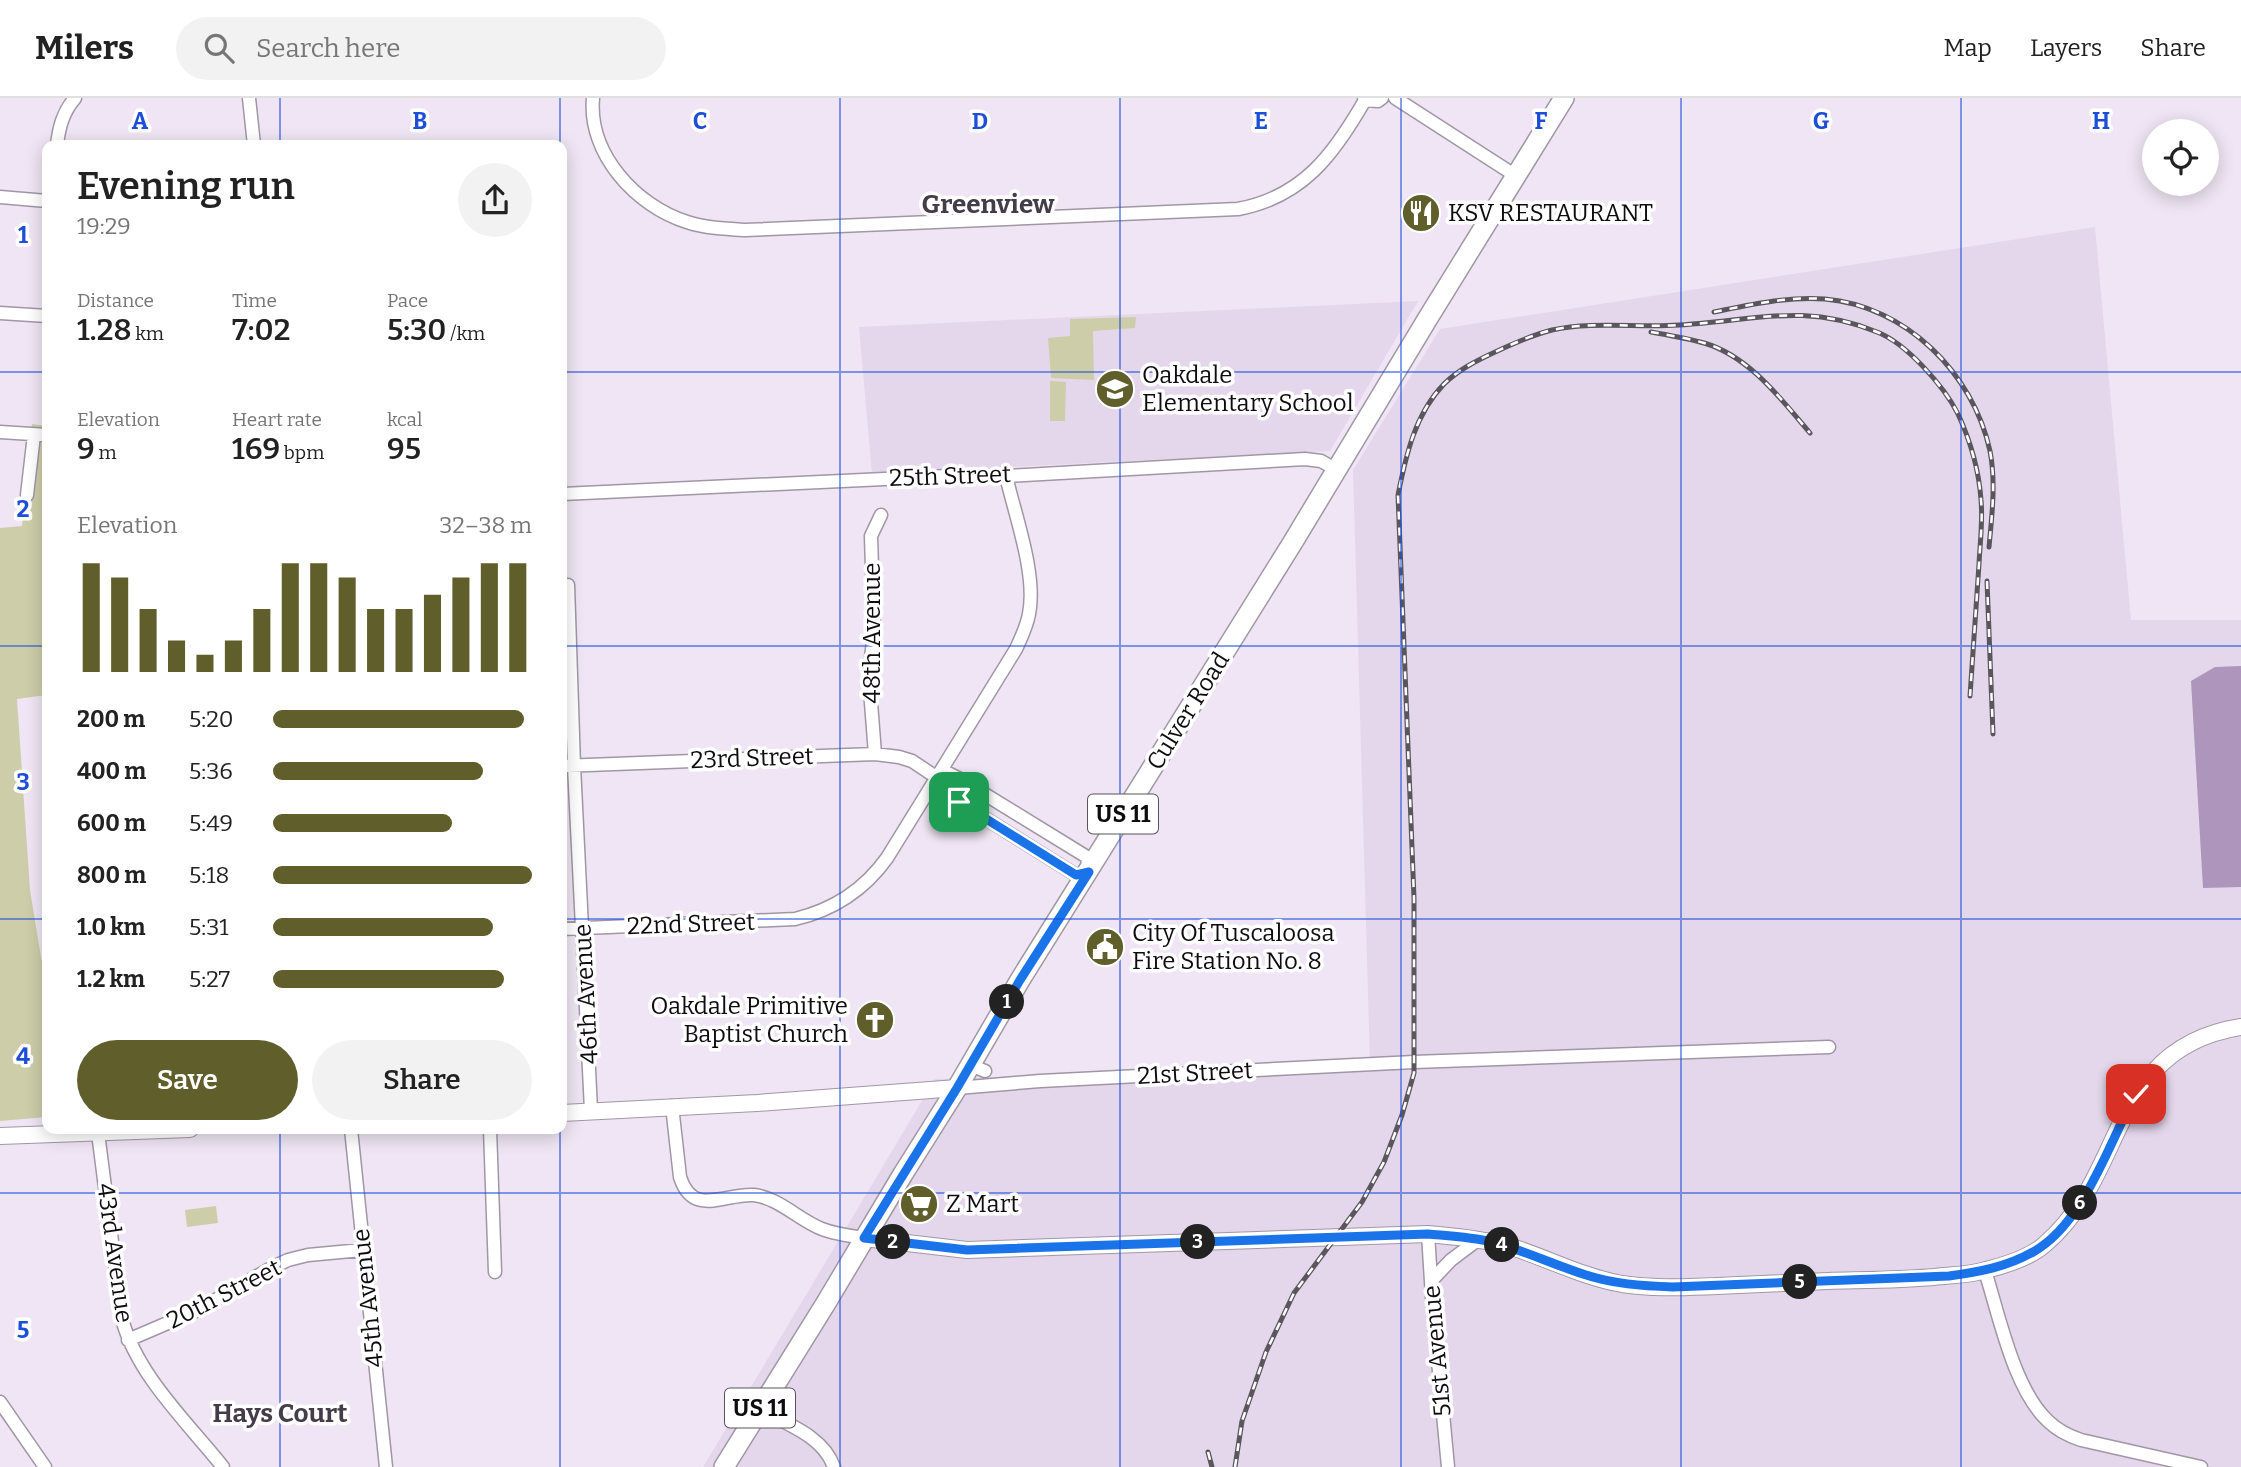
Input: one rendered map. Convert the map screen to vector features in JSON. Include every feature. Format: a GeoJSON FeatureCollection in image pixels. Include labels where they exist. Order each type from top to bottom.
{"type":"FeatureCollection","features":[{"type":"Feature","properties":{"kind":"main road","name":"Culver Road"},"geometry":{"type":"LineString","coordinates":[[724,1467],[957,1088],[978,1068],[1020,980],[1564,98]]}},
{"type":"Feature","properties":{"kind":"street"},"geometry":{"type":"LineString","coordinates":[[58,140],[60,122],[65,110],[75,98]]}},
{"type":"Feature","properties":{"kind":"street"},"geometry":{"type":"LineString","coordinates":[[250,98],[254,140]]}},
{"type":"Feature","properties":{"kind":"street"},"geometry":{"type":"LineString","coordinates":[[593,98],[595,127],[602,150],[624,180],[642,198],[685,222],[721,229],[745,230],[1250,207],[1283,195],[1312,173],[1329,156],[1365,99],[1382,98]]}},
{"type":"Feature","properties":{"kind":"street"},"geometry":{"type":"LineString","coordinates":[[1395,98],[1516,176]]}},
{"type":"Feature","properties":{"kind":"street"},"geometry":{"type":"LineString","coordinates":[[0,197],[42,201]]}},
{"type":"Feature","properties":{"kind":"street"},"geometry":{"type":"LineString","coordinates":[[0,313],[42,316]]}},
{"type":"Feature","properties":{"kind":"street"},"geometry":{"type":"LineString","coordinates":[[0,432],[42,435]]}},
{"type":"Feature","properties":{"kind":"street"},"geometry":{"type":"LineString","coordinates":[[27,495],[34,435]]}},
{"type":"Feature","properties":{"kind":"street","name":"25th Street"},"geometry":{"type":"LineString","coordinates":[[567,494],[1305,459],[1321,461],[1337,470]]}},
{"type":"Feature","properties":{"kind":"street","name":"22nd Street"},"geometry":{"type":"LineString","coordinates":[[567,929],[795,919],[841,901],[871,878],[887,858],[1016,649],[1029,614],[1029,576],[1006,475]]}},
{"type":"Feature","properties":{"kind":"street","name":"48th Avenue"},"geometry":{"type":"LineString","coordinates":[[875,754],[870,690],[874,633],[872,536],[881,515]]}},
{"type":"Feature","properties":{"kind":"street","name":"46th Avenue"},"geometry":{"type":"LineString","coordinates":[[568,585],[568,766],[583,928],[592,1110]]}},
{"type":"Feature","properties":{"kind":"street","name":"23rd Street"},"geometry":{"type":"LineString","coordinates":[[568,766],[875,754],[899,757],[912,761],[936,776],[940,790],[1076,875],[1089,872],[1087,856],[960,779],[948,773],[936,776]]}},
{"type":"Feature","properties":{"kind":"street"},"geometry":{"type":"LineString","coordinates":[[672,1106],[680,1178],[684,1188],[694,1199],[708,1201],[754,1195],[768,1198],[822,1229],[864,1238],[967,1250],[1428,1234],[1479,1239],[1514,1248],[1584,1275],[1648,1287],[1925,1278],[1985,1271],[2035,1251],[2063,1226],[2078,1206],[2136,1094],[2155,1068],[2179,1049],[2200,1038],[2241,1027]]}},
{"type":"Feature","properties":{"kind":"street","name":"21st Street"},"geometry":{"type":"LineString","coordinates":[[567,1112],[757,1103],[1040,1081],[1414,1062],[1829,1047]]}},
{"type":"Feature","properties":{"kind":"street"},"geometry":{"type":"LineString","coordinates":[[0,1136],[65,1134]]}},
{"type":"Feature","properties":{"kind":"street","name":"43rd Avenue"},"geometry":{"type":"LineString","coordinates":[[98,1134],[122,1319],[128,1340],[144,1369],[223,1467]]}},
{"type":"Feature","properties":{"kind":"street","name":"45th Avenue"},"geometry":{"type":"LineString","coordinates":[[351,1134],[386,1467]]}},
{"type":"Feature","properties":{"kind":"street"},"geometry":{"type":"LineString","coordinates":[[490,1134],[495,1272]]}},
{"type":"Feature","properties":{"kind":"street","name":"51st Avenue"},"geometry":{"type":"LineString","coordinates":[[1428,1234],[1448,1467]]}},
{"type":"Feature","properties":{"kind":"street"},"geometry":{"type":"LineString","coordinates":[[1431,1281],[1451,1260],[1479,1239]]}},
{"type":"Feature","properties":{"kind":"street","name":"20th Street"},"geometry":{"type":"LineString","coordinates":[[128,1340],[198,1310],[288,1260],[308,1255],[362,1250]]}},
{"type":"Feature","properties":{"kind":"street"},"geometry":{"type":"LineString","coordinates":[[1985,1271],[2017,1370],[2032,1403],[2049,1422],[2063,1433],[2081,1440],[2202,1467]]}},
{"type":"Feature","properties":{"kind":"street"},"geometry":{"type":"LineString","coordinates":[[0,1402],[45,1467]]}},
{"type":"Feature","properties":{"kind":"street"},"geometry":{"type":"LineString","coordinates":[[759,1409],[820,1443],[834,1467]]}},
{"type":"Feature","properties":{"kind":"shaded area"},"geometry":{"type":"Polygon","coordinates":[[[2095,227],[2131,620],[2241,620],[2241,1467],[703,1467],[935,1079],[1370,1064],[1353,470],[1440,329],[2095,227]]]}},
{"type":"Feature","properties":{"kind":"shaded area","name":"Oakdale Elementary School"},"geometry":{"type":"Polygon","coordinates":[[[1418,301],[1330,451],[872,474],[859,327],[1418,301]]]}},
{"type":"Feature","properties":{"kind":"shaded area"},"geometry":{"type":"Polygon","coordinates":[[[2241,666],[2241,887],[2203,888],[2191,681],[2215,667],[2241,666]]]}},
{"type":"Feature","properties":{"kind":"green space"},"geometry":{"type":"Polygon","coordinates":[[[1136,317],[1135,328],[1093,331],[1094,380],[1051,378],[1048,338],[1070,336],[1070,319],[1136,317]]]}},
{"type":"Feature","properties":{"kind":"green space"},"geometry":{"type":"Polygon","coordinates":[[[1050,381],[1066,382],[1065,421],[1050,421],[1050,381]]]}},
{"type":"Feature","properties":{"kind":"green space"},"geometry":{"type":"Polygon","coordinates":[[[32,424],[42,425],[42,696],[17,699],[30,890],[42,960],[42,1117],[0,1121],[0,528],[22,526],[32,424]]]}},
{"type":"Feature","properties":{"kind":"green space"},"geometry":{"type":"Polygon","coordinates":[[[216,1206],[218,1223],[187,1227],[185,1210],[216,1206]]]}},
{"type":"Feature","properties":{"kind":"railway"},"geometry":{"type":"LineString","coordinates":[[1714,312],[1783,300],[1825,299],[1855,304],[1883,315],[1932,348],[1952,370],[1968,395],[1981,422],[1990,451],[1993,487],[1989,547]]}},
{"type":"Feature","properties":{"kind":"railway"},"geometry":{"type":"LineString","coordinates":[[1235,1467],[1242,1421],[1266,1352],[1294,1293],[1362,1202],[1384,1162],[1414,1073],[1414,898],[1398,495],[1413,436],[1426,408],[1444,384],[1467,366],[1500,350],[1537,334],[1568,327],[1679,325],[1802,316],[1850,323],[1888,338],[1912,355],[1952,403],[1966,434],[1976,467],[1982,524],[1970,696]]}},
{"type":"Feature","properties":{"kind":"railway"},"geometry":{"type":"LineString","coordinates":[[1651,332],[1704,343],[1735,358],[1763,380],[1810,433]]}},
{"type":"Feature","properties":{"kind":"railway"},"geometry":{"type":"LineString","coordinates":[[1987,581],[1993,734]]}},
{"type":"Feature","properties":{"kind":"railway"},"geometry":{"type":"LineString","coordinates":[[1208,1452],[1212,1467]]}},
{"type":"Feature","properties":{"kind":"place","name":"KSV RESTAURANT"},"geometry":{"type":"Point","coordinates":[1421,213]}},
{"type":"Feature","properties":{"kind":"place","name":"Oakdale Elementary School"},"geometry":{"type":"Point","coordinates":[1115,389]}},
{"type":"Feature","properties":{"kind":"place","name":"City Of Tuscaloosa Fire Station No. 8"},"geometry":{"type":"Point","coordinates":[1105,947]}},
{"type":"Feature","properties":{"kind":"place","name":"Oakdale Primitive Baptist Church"},"geometry":{"type":"Point","coordinates":[875,1020]}},
{"type":"Feature","properties":{"kind":"place","name":"Z Mart"},"geometry":{"type":"Point","coordinates":[919,1204]}},
{"type":"Feature","properties":{"kind":"district","name":"Greenview"},"geometry":{"type":"Point","coordinates":[988,204]}},
{"type":"Feature","properties":{"kind":"district","name":"Hays Court"},"geometry":{"type":"Point","coordinates":[280,1413]}},
{"type":"Feature","properties":{"kind":"route"},"geometry":{"type":"LineString","coordinates":[[959,802],[1076,875],[1089,872],[1020,980],[864,1238],[967,1250],[1016,1250],[1428,1234],[1479,1239],[1514,1248],[1584,1275],[1648,1287],[1949,1276],[1985,1271],[2024,1257],[2045,1244],[2078,1206],[2136,1094]]}}]}
